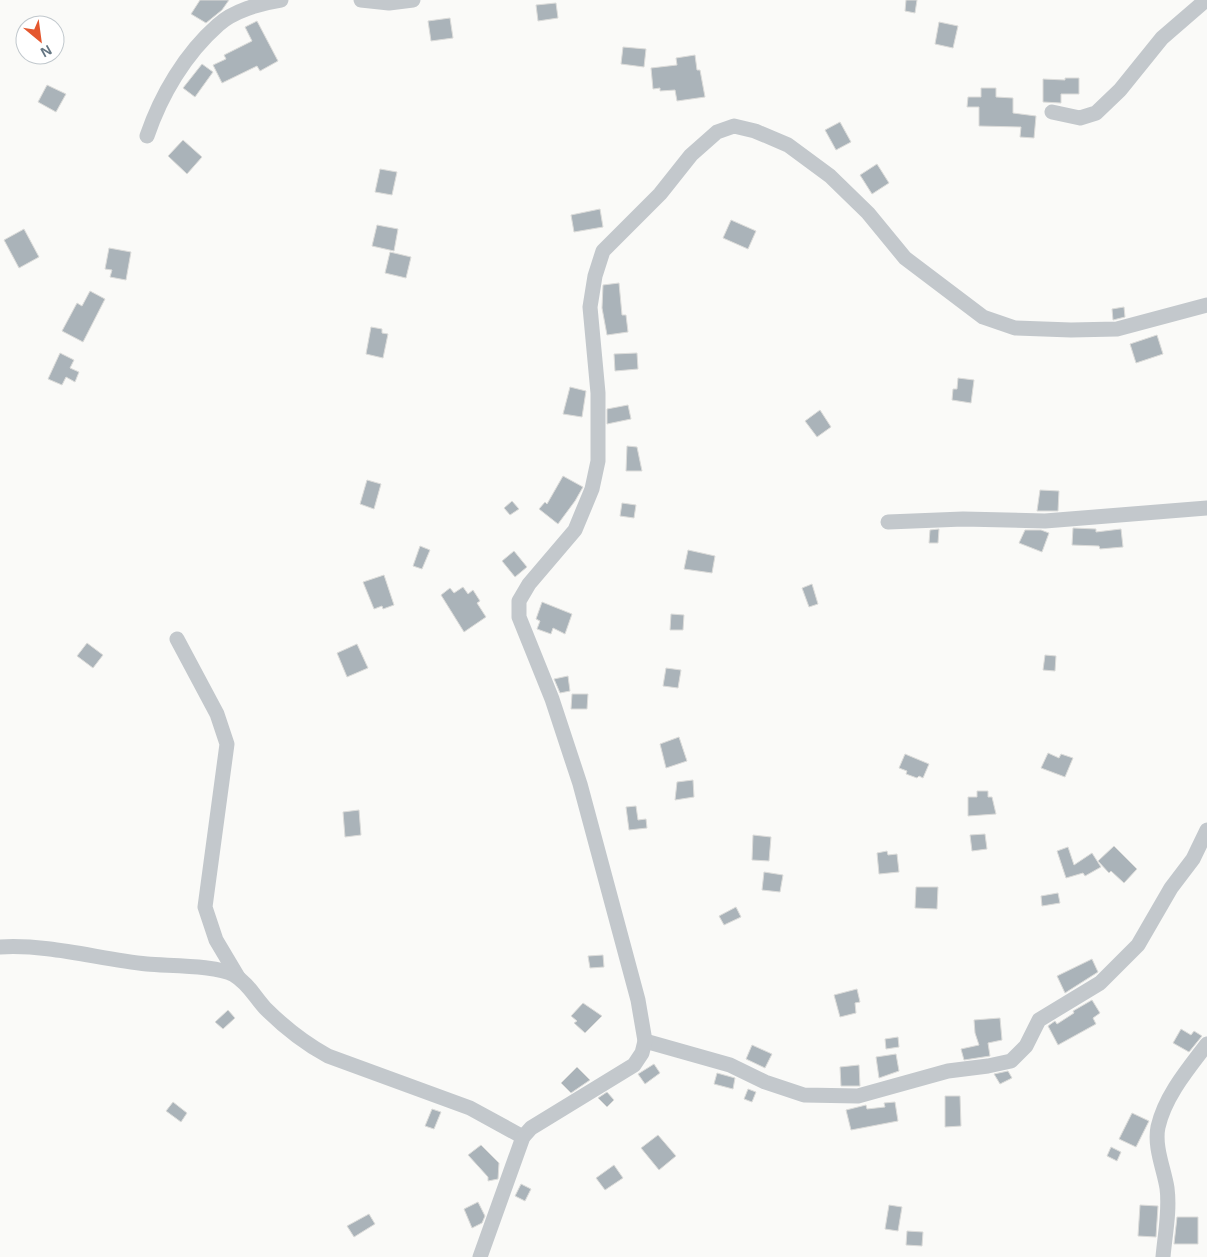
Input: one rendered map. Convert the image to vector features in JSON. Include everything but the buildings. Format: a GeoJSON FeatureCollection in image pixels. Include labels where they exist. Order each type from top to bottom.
{"type":"FeatureCollection","features":[{"type":"Feature","properties":{"kind":"street"},"geometry":{"type":"LineString","coordinates":[[147,136],[155,112],[189,56],[219,24],[246,10],[281,0]]}},
{"type":"Feature","properties":{"kind":"street"},"geometry":{"type":"LineString","coordinates":[[361,0],[389,3],[413,0]]}},
{"type":"Feature","properties":{"kind":"street"},"geometry":{"type":"LineString","coordinates":[[1052,112],[1080,118],[1096,113],[1120,90],[1162,38],[1206,0]]}},
{"type":"Feature","properties":{"kind":"street"},"geometry":{"type":"LineString","coordinates":[[480,1257],[522,1137],[531,1128],[634,1065],[642,1053],[646,1041],[636,992],[580,784],[552,699],[519,617],[520,601],[528,584],[575,530],[592,488],[598,461],[598,393],[590,307],[594,276],[603,250],[660,194],[691,155],[717,132],[734,126],[755,131],[788,145],[830,176],[868,213],[905,258],[983,317],[1015,328],[1117,329],[1207,305]]}},
{"type":"Feature","properties":{"kind":"street"},"geometry":{"type":"LineString","coordinates":[[888,522],[963,519],[1045,521],[1207,508]]}},
{"type":"Feature","properties":{"kind":"street"},"geometry":{"type":"LineString","coordinates":[[177,639],[217,714],[227,744],[205,907],[216,940],[238,977]]}},
{"type":"Feature","properties":{"kind":"street"},"geometry":{"type":"LineString","coordinates":[[646,1041],[730,1065],[765,1082],[804,1095],[858,1096],[948,1071],[1011,1061],[1026,1046],[1039,1020],[1100,982],[1138,945],[1172,888],[1192,859],[1207,830]]}},
{"type":"Feature","properties":{"kind":"street"},"geometry":{"type":"LineString","coordinates":[[0,947],[52,948],[145,964],[214,969],[231,973],[246,982],[263,1006],[284,1027],[308,1045],[328,1056],[470,1108],[522,1137]]}},
{"type":"Feature","properties":{"kind":"street"},"geometry":{"type":"LineString","coordinates":[[1163,1257],[1167,1216],[1167,1188],[1159,1152],[1158,1128],[1168,1102],[1184,1074],[1206,1044]]}}]}
